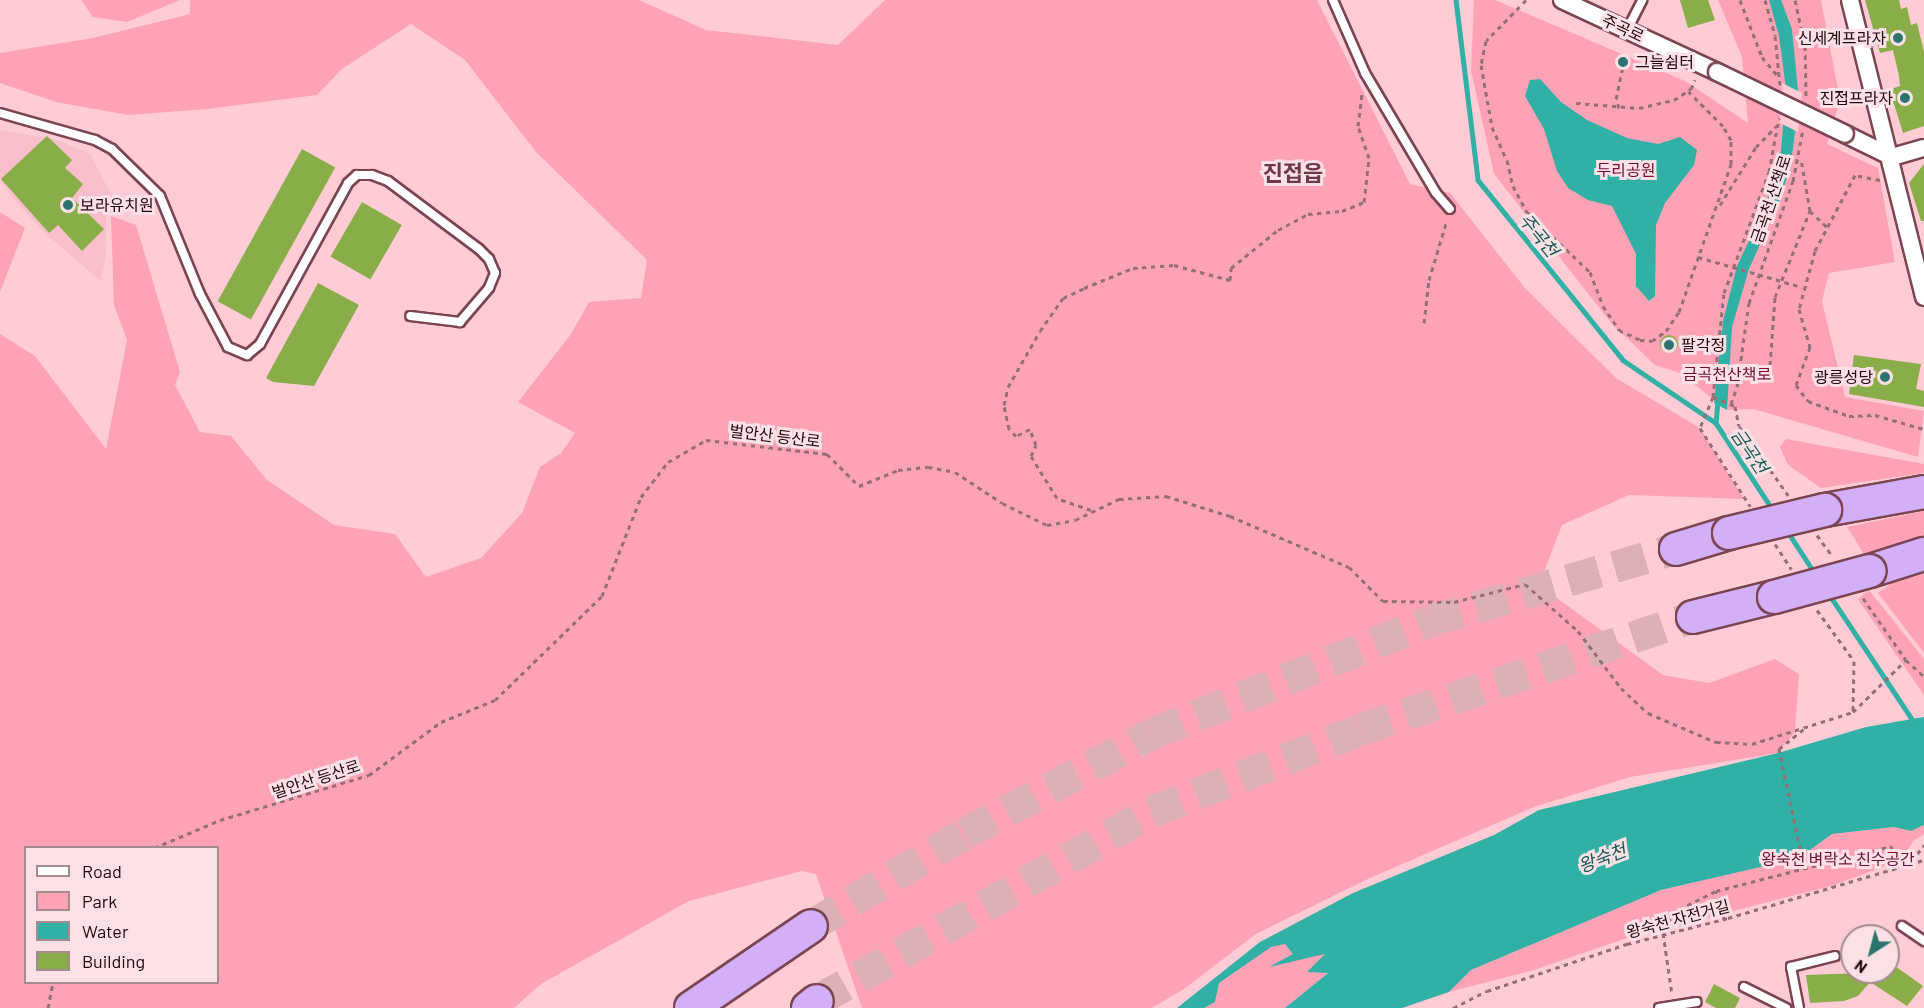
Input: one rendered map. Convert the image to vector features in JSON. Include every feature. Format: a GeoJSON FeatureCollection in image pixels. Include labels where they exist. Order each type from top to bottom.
{"type":"FeatureCollection","features":[{"type":"Feature","properties":{"kind":"highway"},"geometry":{"type":"LineString","coordinates":[[1676,549],[1729,533],[1825,510],[1924,492]]}},
{"type":"Feature","properties":{"kind":"highway"},"geometry":{"type":"LineString","coordinates":[[1693,617],[1870,571],[1924,554]]}},
{"type":"Feature","properties":{"kind":"highway"},"geometry":{"type":"LineString","coordinates":[[691,1008],[811,926]]}},
{"type":"Feature","properties":{"kind":"street","name":"주곡로"},"geometry":{"type":"LineString","coordinates":[[1562,0],[1701,64],[1892,157]]}},
{"type":"Feature","properties":{"kind":"street"},"geometry":{"type":"LineString","coordinates":[[1850,0],[1892,157],[1896,184],[1924,297]]}},
{"type":"Feature","properties":{"kind":"street"},"geometry":{"type":"LineString","coordinates":[[1892,157],[1924,148]]}},
{"type":"Feature","properties":{"kind":"lane"},"geometry":{"type":"LineString","coordinates":[[1333,0],[1365,73],[1436,193],[1450,209]]}},
{"type":"Feature","properties":{"kind":"lane"},"geometry":{"type":"LineString","coordinates":[[1627,30],[1642,0]]}},
{"type":"Feature","properties":{"kind":"lane"},"geometry":{"type":"LineString","coordinates":[[0,113],[95,140],[112,149],[160,196],[200,294],[228,346],[248,355],[260,344],[348,183],[357,175],[372,175],[388,181],[479,249],[489,259],[495,273],[489,288],[460,322],[410,316]]}},
{"type":"Feature","properties":{"kind":"lane"},"geometry":{"type":"LineString","coordinates":[[1902,926],[1924,941]]}},
{"type":"Feature","properties":{"kind":"lane"},"geometry":{"type":"LineString","coordinates":[[1799,1008],[1791,967],[1835,956]]}},
{"type":"Feature","properties":{"kind":"lane"},"geometry":{"type":"LineString","coordinates":[[1744,987],[1786,1008]]}},
{"type":"Feature","properties":{"kind":"lane"},"geometry":{"type":"LineString","coordinates":[[1659,1008],[1697,1002]]}},
{"type":"Feature","properties":{"kind":"path"},"geometry":{"type":"LineString","coordinates":[[1526,0],[1486,41],[1481,65],[1492,127],[1508,160],[1513,186],[1527,212],[1590,272],[1603,306],[1618,330],[1640,340],[1652,340],[1666,331],[1679,312],[1731,164],[1731,140],[1711,112],[1688,91]]}},
{"type":"Feature","properties":{"kind":"path"},"geometry":{"type":"LineString","coordinates":[[1740,0],[1762,57],[1780,78]]}},
{"type":"Feature","properties":{"kind":"path"},"geometry":{"type":"LineString","coordinates":[[1764,0],[1775,36],[1780,90]]}},
{"type":"Feature","properties":{"kind":"path"},"geometry":{"type":"LineString","coordinates":[[1795,0],[1805,45],[1806,101]]}},
{"type":"Feature","properties":{"kind":"path"},"geometry":{"type":"LineString","coordinates":[[1576,103],[1639,108],[1674,100],[1688,91],[1701,64]]}},
{"type":"Feature","properties":{"kind":"path"},"geometry":{"type":"LineString","coordinates":[[1619,108],[1616,99],[1623,67]]}},
{"type":"Feature","properties":{"kind":"path"},"geometry":{"type":"LineString","coordinates":[[1365,73],[1358,126],[1368,158],[1364,202],[1342,212],[1308,214],[1278,230],[1231,268],[1230,280],[1174,265],[1133,268],[1063,298],[1040,331],[1008,387],[1004,405],[1009,429],[1016,435],[1030,429],[1036,445],[1031,456],[1057,498],[1091,510],[1119,499],[1166,496],[1230,516],[1348,567],[1383,601],[1454,602],[1525,584],[1578,631],[1621,688],[1648,713],[1716,742],[1752,744],[1853,712]]}},
{"type":"Feature","properties":{"kind":"path","name":"금곡천 산책로"},"geometry":{"type":"LineString","coordinates":[[1779,112],[1779,124],[1769,172],[1732,269],[1719,317],[1713,397],[1730,403],[1737,387],[1743,332],[1757,276],[1800,156],[1804,123]]}},
{"type":"Feature","properties":{"kind":"path"},"geometry":{"type":"LineString","coordinates":[[1716,212],[1756,147],[1779,124]]}},
{"type":"Feature","properties":{"kind":"path"},"geometry":{"type":"LineString","coordinates":[[1770,366],[1775,297],[1810,211],[1800,156]]}},
{"type":"Feature","properties":{"kind":"path"},"geometry":{"type":"LineString","coordinates":[[1896,184],[1855,175],[1828,228],[1803,287],[1799,309],[1810,347],[1796,386],[1808,401],[1849,416],[1875,415],[1924,429]]}},
{"type":"Feature","properties":{"kind":"path"},"geometry":{"type":"LineString","coordinates":[[1424,324],[1429,280],[1450,209]]}},
{"type":"Feature","properties":{"kind":"path"},"geometry":{"type":"LineString","coordinates":[[1810,211],[1828,228]]}},
{"type":"Feature","properties":{"kind":"path"},"geometry":{"type":"LineString","coordinates":[[1698,257],[1732,269],[1803,287]]}},
{"type":"Feature","properties":{"kind":"path"},"geometry":{"type":"LineString","coordinates":[[1699,423],[1713,397]]}},
{"type":"Feature","properties":{"kind":"path","name":"벌안산 등산로"},"geometry":{"type":"LineString","coordinates":[[159,846],[220,820],[369,775],[441,722],[495,700],[602,596],[641,497],[668,462],[706,440],[827,454],[859,486],[898,470],[928,467],[955,472],[1002,503],[1047,525],[1075,520],[1091,510]]}},
{"type":"Feature","properties":{"kind":"path"},"geometry":{"type":"LineString","coordinates":[[1871,692],[1906,660],[1924,676]]}},
{"type":"Feature","properties":{"kind":"path"},"geometry":{"type":"LineString","coordinates":[[1804,867],[1779,749],[1809,725]]}},
{"type":"Feature","properties":{"kind":"path","name":"왕숙천 자전거길"},"geometry":{"type":"LineString","coordinates":[[1911,862],[1924,845]]}},
{"type":"Feature","properties":{"kind":"path"},"geometry":{"type":"LineString","coordinates":[[1655,935],[1679,909],[1716,891],[1892,846],[1898,868]]}},
{"type":"Feature","properties":{"kind":"path","name":"왕숙천 자전거길"},"geometry":{"type":"LineString","coordinates":[[1454,1008],[1487,992],[1655,935],[1724,920],[1898,868],[1911,862],[1924,860]]}},
{"type":"Feature","properties":{"kind":"path"},"geometry":{"type":"LineString","coordinates":[[1716,891],[1724,920]]}},
{"type":"Feature","properties":{"kind":"path"},"geometry":{"type":"LineString","coordinates":[[1663,933],[1673,1006]]}},
{"type":"Feature","properties":{"kind":"path"},"geometry":{"type":"LineString","coordinates":[[48,1008],[53,984]]}},
{"type":"Feature","properties":{"kind":"shaded area","name":"보라유치원"},"geometry":{"type":"Polygon","coordinates":[[[0,130],[58,140],[90,154],[119,209],[106,217],[106,254],[101,281],[48,236],[14,200],[0,179],[0,130]]]}},
{"type":"Feature","properties":{"kind":"green space"},"geometry":{"type":"Polygon","coordinates":[[[81,0],[180,0],[127,22],[93,17],[81,0]]]}},
{"type":"Feature","properties":{"kind":"green space"},"geometry":{"type":"Polygon","coordinates":[[[190,0],[639,0],[706,30],[838,45],[885,0],[1317,0],[1410,184],[1450,193],[1525,288],[1616,378],[1700,428],[1744,499],[1629,495],[1562,525],[1539,585],[1663,675],[1709,683],[1775,659],[1799,674],[1795,732],[1778,753],[1630,777],[1534,807],[1370,878],[1256,934],[1184,989],[1152,1008],[862,1008],[816,874],[802,871],[689,901],[541,984],[514,1008],[0,1008],[0,334],[35,356],[106,449],[127,340],[114,305],[111,216],[136,225],[180,372],[175,385],[200,432],[231,436],[267,480],[334,525],[395,534],[426,577],[481,558],[522,513],[540,467],[561,453],[575,433],[518,402],[571,334],[589,302],[641,298],[647,260],[536,152],[465,60],[411,24],[342,69],[317,95],[207,109],[128,115],[56,102],[0,83],[0,53],[93,38],[190,14],[190,0]]]}},
{"type":"Feature","properties":{"kind":"green space"},"geometry":{"type":"Polygon","coordinates":[[[1474,0],[1495,0],[1685,81],[1748,123],[1742,57],[1718,0],[1821,0],[1840,100],[1827,144],[1878,168],[1895,262],[1829,273],[1822,301],[1845,397],[1924,411],[1918,457],[1753,409],[1727,410],[1680,373],[1655,365],[1612,324],[1494,174],[1471,71],[1474,0]]]}},
{"type":"Feature","properties":{"kind":"green space"},"geometry":{"type":"Polygon","coordinates":[[[0,212],[25,228],[0,292],[0,212]]]}},
{"type":"Feature","properties":{"kind":"green space"},"geometry":{"type":"Polygon","coordinates":[[[1786,439],[1924,464],[1924,473],[1821,488],[1788,465],[1780,447],[1786,439]]]}},
{"type":"Feature","properties":{"kind":"green space"},"geometry":{"type":"Polygon","coordinates":[[[1924,511],[1924,538],[1864,554],[1847,527],[1924,511]]]}},
{"type":"Feature","properties":{"kind":"green space"},"geometry":{"type":"Polygon","coordinates":[[[1924,574],[1924,653],[1878,593],[1895,581],[1924,574]]]}},
{"type":"Feature","properties":{"kind":"green space"},"geometry":{"type":"Polygon","coordinates":[[[1869,590],[1924,659],[1924,695],[1858,599],[1869,590]]]}},
{"type":"Feature","properties":{"kind":"green space","name":"왕숙천 벼락소 친수공간"},"geometry":{"type":"Polygon","coordinates":[[[1924,825],[1924,834],[1913,841],[1902,860],[1831,886],[1627,938],[1534,970],[1449,992],[1471,970],[1661,890],[1798,858],[1832,834],[1894,827],[1911,831],[1924,825]]]}},
{"type":"Feature","properties":{"kind":"green space"},"geometry":{"type":"Polygon","coordinates":[[[1286,944],[1294,954],[1272,966],[1327,953],[1308,972],[1329,972],[1285,1008],[1204,1008],[1215,1002],[1219,983],[1271,946],[1286,944]]]}},
{"type":"Feature","properties":{"kind":"water","name":"금곡천"},"geometry":{"type":"Polygon","coordinates":[[[1769,0],[1781,0],[1792,29],[1799,101],[1791,164],[1780,200],[1749,269],[1732,327],[1727,410],[1714,403],[1723,321],[1737,266],[1765,207],[1781,151],[1786,89],[1779,36],[1769,0]]]}},
{"type":"Feature","properties":{"kind":"water"},"geometry":{"type":"Polygon","coordinates":[[[1540,79],[1561,102],[1587,120],[1627,138],[1658,144],[1680,137],[1697,150],[1694,165],[1665,203],[1656,225],[1655,296],[1649,301],[1636,286],[1636,254],[1612,206],[1588,200],[1568,188],[1557,171],[1544,129],[1525,96],[1530,80],[1540,79]]]}},
{"type":"Feature","properties":{"kind":"water","name":"왕숙천"},"geometry":{"type":"Polygon","coordinates":[[[1924,717],[1924,825],[1911,831],[1894,827],[1832,834],[1799,858],[1661,890],[1471,970],[1449,992],[1402,1008],[1285,1008],[1328,973],[1307,972],[1325,954],[1269,967],[1293,954],[1285,944],[1271,947],[1219,983],[1215,1002],[1204,1008],[1177,1008],[1260,942],[1353,893],[1494,835],[1539,810],[1778,753],[1866,727],[1924,717]]]}},
{"type":"Feature","properties":{"kind":"pier"},"geometry":{"type":"Polygon","coordinates":[[[1782,83],[1802,93],[1798,132],[1780,123],[1782,83]]]}},
{"type":"Feature","properties":{"kind":"building"},"geometry":{"type":"Polygon","coordinates":[[[1680,0],[1708,0],[1715,20],[1688,28],[1680,0]]]}},
{"type":"Feature","properties":{"kind":"building"},"geometry":{"type":"Polygon","coordinates":[[[1865,0],[1899,0],[1901,9],[1907,7],[1911,25],[1917,23],[1924,52],[1924,126],[1903,133],[1894,104],[1888,106],[1884,91],[1900,86],[1899,76],[1893,50],[1880,53],[1865,0]]]}},
{"type":"Feature","properties":{"kind":"building"},"geometry":{"type":"Polygon","coordinates":[[[47,136],[72,160],[65,168],[83,184],[72,198],[104,229],[82,251],[58,225],[49,233],[1,179],[47,136]]]}},
{"type":"Feature","properties":{"kind":"building"},"geometry":{"type":"Polygon","coordinates":[[[302,149],[335,167],[251,320],[218,301],[302,149]]]}},
{"type":"Feature","properties":{"kind":"building"},"geometry":{"type":"Polygon","coordinates":[[[1924,164],[1924,221],[1921,221],[1909,183],[1924,164]]]}},
{"type":"Feature","properties":{"kind":"building"},"geometry":{"type":"Polygon","coordinates":[[[362,202],[402,225],[370,280],[330,257],[362,202]]]}},
{"type":"Feature","properties":{"kind":"building"},"geometry":{"type":"Polygon","coordinates":[[[318,283],[359,305],[314,386],[273,382],[266,378],[318,283]]]}},
{"type":"Feature","properties":{"kind":"building","name":"팔각정"},"geometry":{"type":"Polygon","coordinates":[[[1665,335],[1673,335],[1678,340],[1676,351],[1665,353],[1660,348],[1660,340],[1665,335]]]}},
{"type":"Feature","properties":{"kind":"building","name":"광릉성당"},"geometry":{"type":"Polygon","coordinates":[[[1854,355],[1921,364],[1916,389],[1924,391],[1924,407],[1849,394],[1854,355]]]}},
{"type":"Feature","properties":{"kind":"building"},"geometry":{"type":"Polygon","coordinates":[[[1900,970],[1923,986],[1907,1006],[1873,984],[1900,984],[1900,970]]]}},
{"type":"Feature","properties":{"kind":"building"},"geometry":{"type":"Polygon","coordinates":[[[1840,974],[1840,984],[1868,984],[1858,996],[1844,1001],[1810,1003],[1806,975],[1840,974]]]}},
{"type":"Feature","properties":{"kind":"building"},"geometry":{"type":"Polygon","coordinates":[[[1714,984],[1740,998],[1735,1008],[1716,1008],[1705,1002],[1714,984]]]}},
{"type":"Feature","properties":{"kind":"waterway","name":"주곡천"},"geometry":{"type":"LineString","coordinates":[[1456,0],[1478,180],[1623,360],[1716,423]]}},
{"type":"Feature","properties":{"kind":"waterway","name":"금곡천"},"geometry":{"type":"LineString","coordinates":[[1718,401],[1716,423],[1773,510]]}},
{"type":"Feature","properties":{"kind":"waterway","name":"금곡천"},"geometry":{"type":"LineString","coordinates":[[1788,532],[1816,575]]}},
{"type":"Feature","properties":{"kind":"waterway","name":"금곡천"},"geometry":{"type":"LineString","coordinates":[[1829,594],[1914,722]]}},
{"type":"Feature","properties":{"kind":"tunnel"},"geometry":{"type":"LineString","coordinates":[[811,926],[964,834],[1152,734],[1430,621],[1676,549]]}},
{"type":"Feature","properties":{"kind":"tunnel"},"geometry":{"type":"LineString","coordinates":[[817,1001],[1151,812],[1360,730],[1693,617]]}},
{"type":"Feature","properties":{"kind":"place","name":"신세계프라자"},"geometry":{"type":"Point","coordinates":[1898,38]}},
{"type":"Feature","properties":{"kind":"place","name":"그늘쉼터"},"geometry":{"type":"Point","coordinates":[1623,62]}},
{"type":"Feature","properties":{"kind":"place","name":"진접프라자"},"geometry":{"type":"Point","coordinates":[1905,98]}},
{"type":"Feature","properties":{"kind":"place","name":"보라유치원"},"geometry":{"type":"Point","coordinates":[68,205]}},
{"type":"Feature","properties":{"kind":"place","name":"팔각정"},"geometry":{"type":"Point","coordinates":[1669,345]}},
{"type":"Feature","properties":{"kind":"place","name":"광릉성당"},"geometry":{"type":"Point","coordinates":[1885,377]}},
{"type":"Feature","properties":{"kind":"district","name":"진접읍"},"geometry":{"type":"Point","coordinates":[1293,173]}},
{"type":"Feature","properties":{"kind":"park label","name":"두리공원"},"geometry":{"type":"Point","coordinates":[1626,170]}},
{"type":"Feature","properties":{"kind":"park label","name":"금곡천산책로"},"geometry":{"type":"Point","coordinates":[1727,374]}}]}
